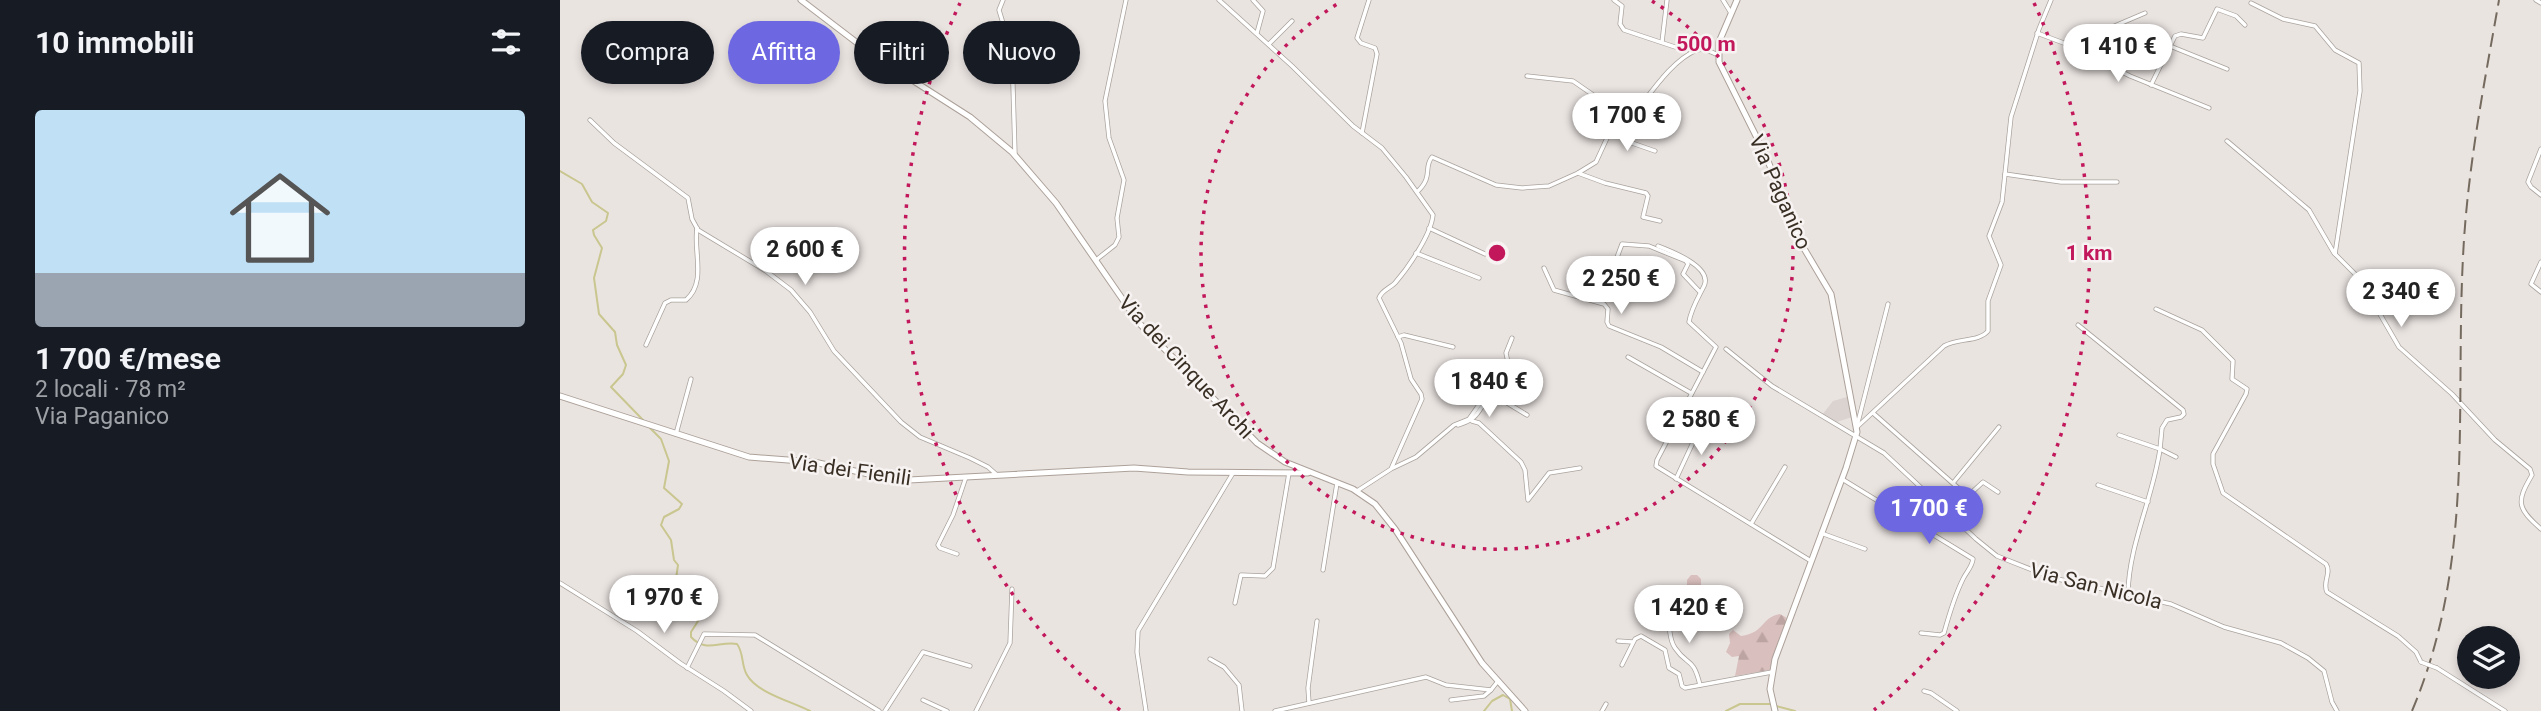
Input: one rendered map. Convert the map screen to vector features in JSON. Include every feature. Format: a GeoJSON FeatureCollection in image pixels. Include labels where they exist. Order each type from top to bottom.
{"type":"FeatureCollection","features":[{"type":"Feature","properties":{"kind":"street","name":"Via dei Cinque Archi"},"geometry":{"type":"LineString","coordinates":[[802,0],[869,52],[970,117],[1015,156],[1056,203],[1142,326],[1255,442],[1285,462],[1357,491],[1376,504],[1390,521],[1473,651],[1525,711]]}},
{"type":"Feature","properties":{"kind":"street"},"geometry":{"type":"LineString","coordinates":[[1003,0],[999,10],[1011,51],[1015,156]]}},
{"type":"Feature","properties":{"kind":"street"},"geometry":{"type":"LineString","coordinates":[[1094,261],[1115,245],[1119,237],[1117,218],[1124,180],[1110,139],[1105,101],[1126,0]]}},
{"type":"Feature","properties":{"kind":"street"},"geometry":{"type":"LineString","coordinates":[[1219,0],[1362,133],[1384,150],[1433,214],[1416,253],[1396,281],[1379,296],[1398,337],[1412,381],[1422,396],[1391,469]]}},
{"type":"Feature","properties":{"kind":"street"},"geometry":{"type":"LineString","coordinates":[[1253,0],[1263,11],[1257,33]]}},
{"type":"Feature","properties":{"kind":"street"},"geometry":{"type":"LineString","coordinates":[[1362,133],[1377,55],[1375,49],[1361,43],[1357,37],[1368,0]]}},
{"type":"Feature","properties":{"kind":"street"},"geometry":{"type":"LineString","coordinates":[[1614,0],[1622,6],[1620,24],[1623,29],[1678,48],[1707,50],[1718,55],[1720,38],[1737,0]]}},
{"type":"Feature","properties":{"kind":"street"},"geometry":{"type":"LineString","coordinates":[[1662,42],[1667,0]]}},
{"type":"Feature","properties":{"kind":"street"},"geometry":{"type":"LineString","coordinates":[[1723,0],[1731,13]]}},
{"type":"Feature","properties":{"kind":"street"},"geometry":{"type":"LineString","coordinates":[[1856,428],[1946,345],[1983,336],[1987,332],[1988,301],[2001,265],[1989,236],[2001,207],[2011,117],[2037,33],[2051,0]]}},
{"type":"Feature","properties":{"kind":"street"},"geometry":{"type":"LineString","coordinates":[[2536,0],[2541,3]]}},
{"type":"Feature","properties":{"kind":"street"},"geometry":{"type":"LineString","coordinates":[[2251,4],[2283,19],[2315,26],[2335,50],[2359,63],[2360,91],[2335,254]]}},
{"type":"Feature","properties":{"kind":"street"},"geometry":{"type":"LineString","coordinates":[[2151,85],[2175,36],[2179,34],[2203,38],[2217,9],[2235,15],[2245,25]]}},
{"type":"Feature","properties":{"kind":"street"},"geometry":{"type":"LineString","coordinates":[[2069,45],[2145,13]]}},
{"type":"Feature","properties":{"kind":"street"},"geometry":{"type":"LineString","coordinates":[[1269,44],[1292,21]]}},
{"type":"Feature","properties":{"kind":"street"},"geometry":{"type":"LineString","coordinates":[[2116,70],[2158,31]]}},
{"type":"Feature","properties":{"kind":"street"},"geometry":{"type":"LineString","coordinates":[[2037,33],[2069,45],[2116,70],[2208,108]]}},
{"type":"Feature","properties":{"kind":"street"},"geometry":{"type":"LineString","coordinates":[[2170,46],[2227,69]]}},
{"type":"Feature","properties":{"kind":"street"},"geometry":{"type":"LineString","coordinates":[[1527,76],[1573,81],[1628,116],[1634,114],[1669,72],[1698,50]]}},
{"type":"Feature","properties":{"kind":"street","name":"Via Paganico"},"geometry":{"type":"LineString","coordinates":[[1718,55],[1724,74],[1764,151],[1799,240],[1831,294],[1856,428],[1856,439],[1772,672],[1770,697],[1775,711]]}},
{"type":"Feature","properties":{"kind":"street"},"geometry":{"type":"LineString","coordinates":[[1417,192],[1427,181],[1428,161],[1432,156],[1487,182],[1513,188],[1549,186],[1578,173],[1597,160],[1619,112]]}},
{"type":"Feature","properties":{"kind":"street"},"geometry":{"type":"LineString","coordinates":[[590,120],[626,152],[688,198],[692,219],[697,228],[699,267],[692,293],[686,300],[671,300],[665,303],[646,345]]}},
{"type":"Feature","properties":{"kind":"street"},"geometry":{"type":"LineString","coordinates":[[1611,130],[1637,145],[1655,151]]}},
{"type":"Feature","properties":{"kind":"street"},"geometry":{"type":"LineString","coordinates":[[2227,141],[2305,207],[2320,226],[2335,254],[2358,276],[2399,347],[2452,394],[2495,440],[2530,469],[2532,475],[2523,490],[2520,502],[2524,512],[2541,529]]}},
{"type":"Feature","properties":{"kind":"street"},"geometry":{"type":"LineString","coordinates":[[2541,149],[2528,181],[2541,195]]}},
{"type":"Feature","properties":{"kind":"street"},"geometry":{"type":"LineString","coordinates":[[1578,173],[1646,193],[1648,196],[1643,217],[1660,221]]}},
{"type":"Feature","properties":{"kind":"street"},"geometry":{"type":"LineString","coordinates":[[2004,174],[2063,182],[2118,182]]}},
{"type":"Feature","properties":{"kind":"street"},"geometry":{"type":"LineString","coordinates":[[697,228],[772,274],[791,290],[812,315],[834,351],[907,428],[921,438],[985,465],[997,475]]}},
{"type":"Feature","properties":{"kind":"street"},"geometry":{"type":"LineString","coordinates":[[1429,228],[1485,254]]}},
{"type":"Feature","properties":{"kind":"street"},"geometry":{"type":"LineString","coordinates":[[1610,276],[1622,244],[1644,245],[1686,261],[1688,264],[1683,274],[1700,292]]}},
{"type":"Feature","properties":{"kind":"street"},"geometry":{"type":"LineString","coordinates":[[1658,246],[1693,262],[1705,280],[1690,323],[1716,347],[1656,462],[1658,468],[1811,561]]}},
{"type":"Feature","properties":{"kind":"street"},"geometry":{"type":"LineString","coordinates":[[1416,253],[1479,278]]}},
{"type":"Feature","properties":{"kind":"street"},"geometry":{"type":"LineString","coordinates":[[2541,262],[2530,284],[2541,292]]}},
{"type":"Feature","properties":{"kind":"street"},"geometry":{"type":"LineString","coordinates":[[1544,268],[1554,290],[1604,304],[1608,310],[1609,326],[1661,347],[1703,372]]}},
{"type":"Feature","properties":{"kind":"street","name":"Via Paganico"},"geometry":{"type":"LineString","coordinates":[[1856,428],[1888,304]]}},
{"type":"Feature","properties":{"kind":"street"},"geometry":{"type":"LineString","coordinates":[[2156,309],[2188,322],[2208,334],[2233,361],[2232,379],[2247,389],[2213,454],[2213,464],[2222,491],[2326,564],[2329,569],[2325,584],[2327,592],[2395,633],[2414,649],[2421,662],[2437,668],[2505,711]]}},
{"type":"Feature","properties":{"kind":"street"},"geometry":{"type":"LineString","coordinates":[[2078,325],[2184,410],[2182,417],[2169,418],[2165,422],[2148,502],[2130,562],[2128,593]]}},
{"type":"Feature","properties":{"kind":"street"},"geometry":{"type":"LineString","coordinates":[[1398,337],[1404,335],[1453,347]]}},
{"type":"Feature","properties":{"kind":"street"},"geometry":{"type":"LineString","coordinates":[[1357,491],[1419,455],[1450,428],[1470,418],[1490,391],[1510,380],[1506,353],[1512,338]]}},
{"type":"Feature","properties":{"kind":"street"},"geometry":{"type":"LineString","coordinates":[[1726,349],[1766,382],[1856,439]]}},
{"type":"Feature","properties":{"kind":"street"},"geometry":{"type":"LineString","coordinates":[[1628,357],[1691,393]]}},
{"type":"Feature","properties":{"kind":"street"},"geometry":{"type":"LineString","coordinates":[[676,434],[691,379]]}},
{"type":"Feature","properties":{"kind":"street"},"geometry":{"type":"LineString","coordinates":[[1472,421],[1494,395],[1527,415]]}},
{"type":"Feature","properties":{"kind":"street","name":"Via dei Fienili"},"geometry":{"type":"LineString","coordinates":[[560,396],[749,457],[814,462],[875,476],[918,481],[1130,468],[1233,473],[1313,473]]}},
{"type":"Feature","properties":{"kind":"street"},"geometry":{"type":"LineString","coordinates":[[1873,413],[1967,495],[1982,482],[1998,492]]}},
{"type":"Feature","properties":{"kind":"street"},"geometry":{"type":"LineString","coordinates":[[1450,428],[1472,421],[1479,423],[1521,462],[1525,471],[1528,500],[1549,473],[1580,468]]}},
{"type":"Feature","properties":{"kind":"street"},"geometry":{"type":"LineString","coordinates":[[1675,479],[1702,423]]}},
{"type":"Feature","properties":{"kind":"street"},"geometry":{"type":"LineString","coordinates":[[1953,483],[1999,428]]}},
{"type":"Feature","properties":{"kind":"street"},"geometry":{"type":"LineString","coordinates":[[2119,435],[2176,457]]}},
{"type":"Feature","properties":{"kind":"street","name":"Via San Nicola"},"geometry":{"type":"LineString","coordinates":[[1856,439],[1886,455],[1976,540],[1997,556],[2053,578],[2174,605],[2224,627],[2276,641],[2306,656],[2325,672],[2332,702],[2337,711]]}},
{"type":"Feature","properties":{"kind":"street"},"geometry":{"type":"LineString","coordinates":[[1751,524],[1785,467]]}},
{"type":"Feature","properties":{"kind":"street"},"geometry":{"type":"LineString","coordinates":[[1146,711],[1137,650],[1139,628],[1233,473]]}},
{"type":"Feature","properties":{"kind":"street"},"geometry":{"type":"LineString","coordinates":[[1235,603],[1241,575],[1265,576],[1273,569],[1289,473]]}},
{"type":"Feature","properties":{"kind":"street"},"geometry":{"type":"LineString","coordinates":[[957,554],[938,545],[967,477]]}},
{"type":"Feature","properties":{"kind":"street"},"geometry":{"type":"LineString","coordinates":[[1842,479],[1973,559],[1950,610],[1944,633],[1921,633]]}},
{"type":"Feature","properties":{"kind":"street"},"geometry":{"type":"LineString","coordinates":[[1323,570],[1337,483]]}},
{"type":"Feature","properties":{"kind":"street"},"geometry":{"type":"LineString","coordinates":[[2098,485],[2148,502]]}},
{"type":"Feature","properties":{"kind":"street"},"geometry":{"type":"LineString","coordinates":[[1821,533],[1866,549]]}},
{"type":"Feature","properties":{"kind":"street"},"geometry":{"type":"LineString","coordinates":[[560,583],[637,631],[751,711]]}},
{"type":"Feature","properties":{"kind":"street"},"geometry":{"type":"LineString","coordinates":[[976,711],[1011,641],[1012,589]]}},
{"type":"Feature","properties":{"kind":"street"},"geometry":{"type":"LineString","coordinates":[[1669,602],[1673,644],[1680,654],[1694,665],[1700,685]]}},
{"type":"Feature","properties":{"kind":"street"},"geometry":{"type":"LineString","coordinates":[[1670,616],[1712,609]]}},
{"type":"Feature","properties":{"kind":"street"},"geometry":{"type":"LineString","coordinates":[[1309,703],[1308,688],[1317,621]]}},
{"type":"Feature","properties":{"kind":"street"},"geometry":{"type":"LineString","coordinates":[[687,668],[701,639],[707,633],[755,635],[879,711]]}},
{"type":"Feature","properties":{"kind":"street"},"geometry":{"type":"LineString","coordinates":[[1622,666],[1633,642],[1641,636],[1667,652],[1669,667],[1679,674],[1683,687],[1772,672]]}},
{"type":"Feature","properties":{"kind":"street"},"geometry":{"type":"LineString","coordinates":[[1618,642],[1633,642]]}},
{"type":"Feature","properties":{"kind":"street"},"geometry":{"type":"LineString","coordinates":[[885,711],[922,653],[927,652],[970,666]]}},
{"type":"Feature","properties":{"kind":"street"},"geometry":{"type":"LineString","coordinates":[[1210,659],[1224,667],[1239,685],[1242,711]]}},
{"type":"Feature","properties":{"kind":"street"},"geometry":{"type":"LineString","coordinates":[[1275,711],[1426,677],[1446,685],[1491,690]]}},
{"type":"Feature","properties":{"kind":"street"},"geometry":{"type":"LineString","coordinates":[[1451,700],[1485,695],[1497,681]]}},
{"type":"Feature","properties":{"kind":"street"},"geometry":{"type":"LineString","coordinates":[[1924,691],[1957,711]]}},
{"type":"Feature","properties":{"kind":"street"},"geometry":{"type":"LineString","coordinates":[[923,700],[947,711]]}},
{"type":"Feature","properties":{"kind":"street"},"geometry":{"type":"LineString","coordinates":[[1602,711],[1606,704]]}},
{"type":"Feature","properties":{"kind":"shaded area"},"geometry":{"type":"Polygon","coordinates":[[[1847,397],[1852,417],[1834,423],[1822,415],[1833,401],[1847,397]]]}},
{"type":"Feature","properties":{"kind":"green space"},"geometry":{"type":"Polygon","coordinates":[[[1691,575],[1697,575],[1701,579],[1701,592],[1687,585],[1691,575]]]}},
{"type":"Feature","properties":{"kind":"green space"},"geometry":{"type":"Polygon","coordinates":[[[1780,614],[1787,618],[1770,670],[1735,676],[1739,656],[1732,657],[1726,652],[1730,643],[1729,634],[1733,630],[1741,636],[1755,632],[1769,618],[1780,614]]]}},
{"type":"Feature","properties":{"kind":"waterway"},"geometry":{"type":"LineString","coordinates":[[560,171],[582,184],[592,202],[608,213],[606,221],[593,230],[602,248],[594,278],[599,314],[615,332],[617,345],[626,365],[623,374],[611,387],[643,420]]}},
{"type":"Feature","properties":{"kind":"waterway"},"geometry":{"type":"LineString","coordinates":[[649,427],[661,439],[669,461],[664,488],[682,504],[679,509],[664,517],[661,525],[671,540],[674,560],[678,565],[676,579],[683,592],[680,606],[700,618],[691,632],[691,637],[707,645],[737,644],[745,671],[752,681],[767,692],[810,711]]}},
{"type":"Feature","properties":{"kind":"waterway"},"geometry":{"type":"LineString","coordinates":[[1484,711],[1492,701],[1503,695],[1510,699],[1512,711]]}},
{"type":"Feature","properties":{"kind":"waterway"},"geometry":{"type":"LineString","coordinates":[[1726,711],[1740,704],[1771,704]]}},
{"type":"Feature","properties":{"kind":"waterway"},"geometry":{"type":"LineString","coordinates":[[1776,706],[1795,711]]}},
{"type":"Feature","properties":{"kind":"railway"},"geometry":{"type":"LineString","coordinates":[[2412,711],[2432,655],[2454,543],[2465,225],[2477,128],[2499,0]]}}]}
